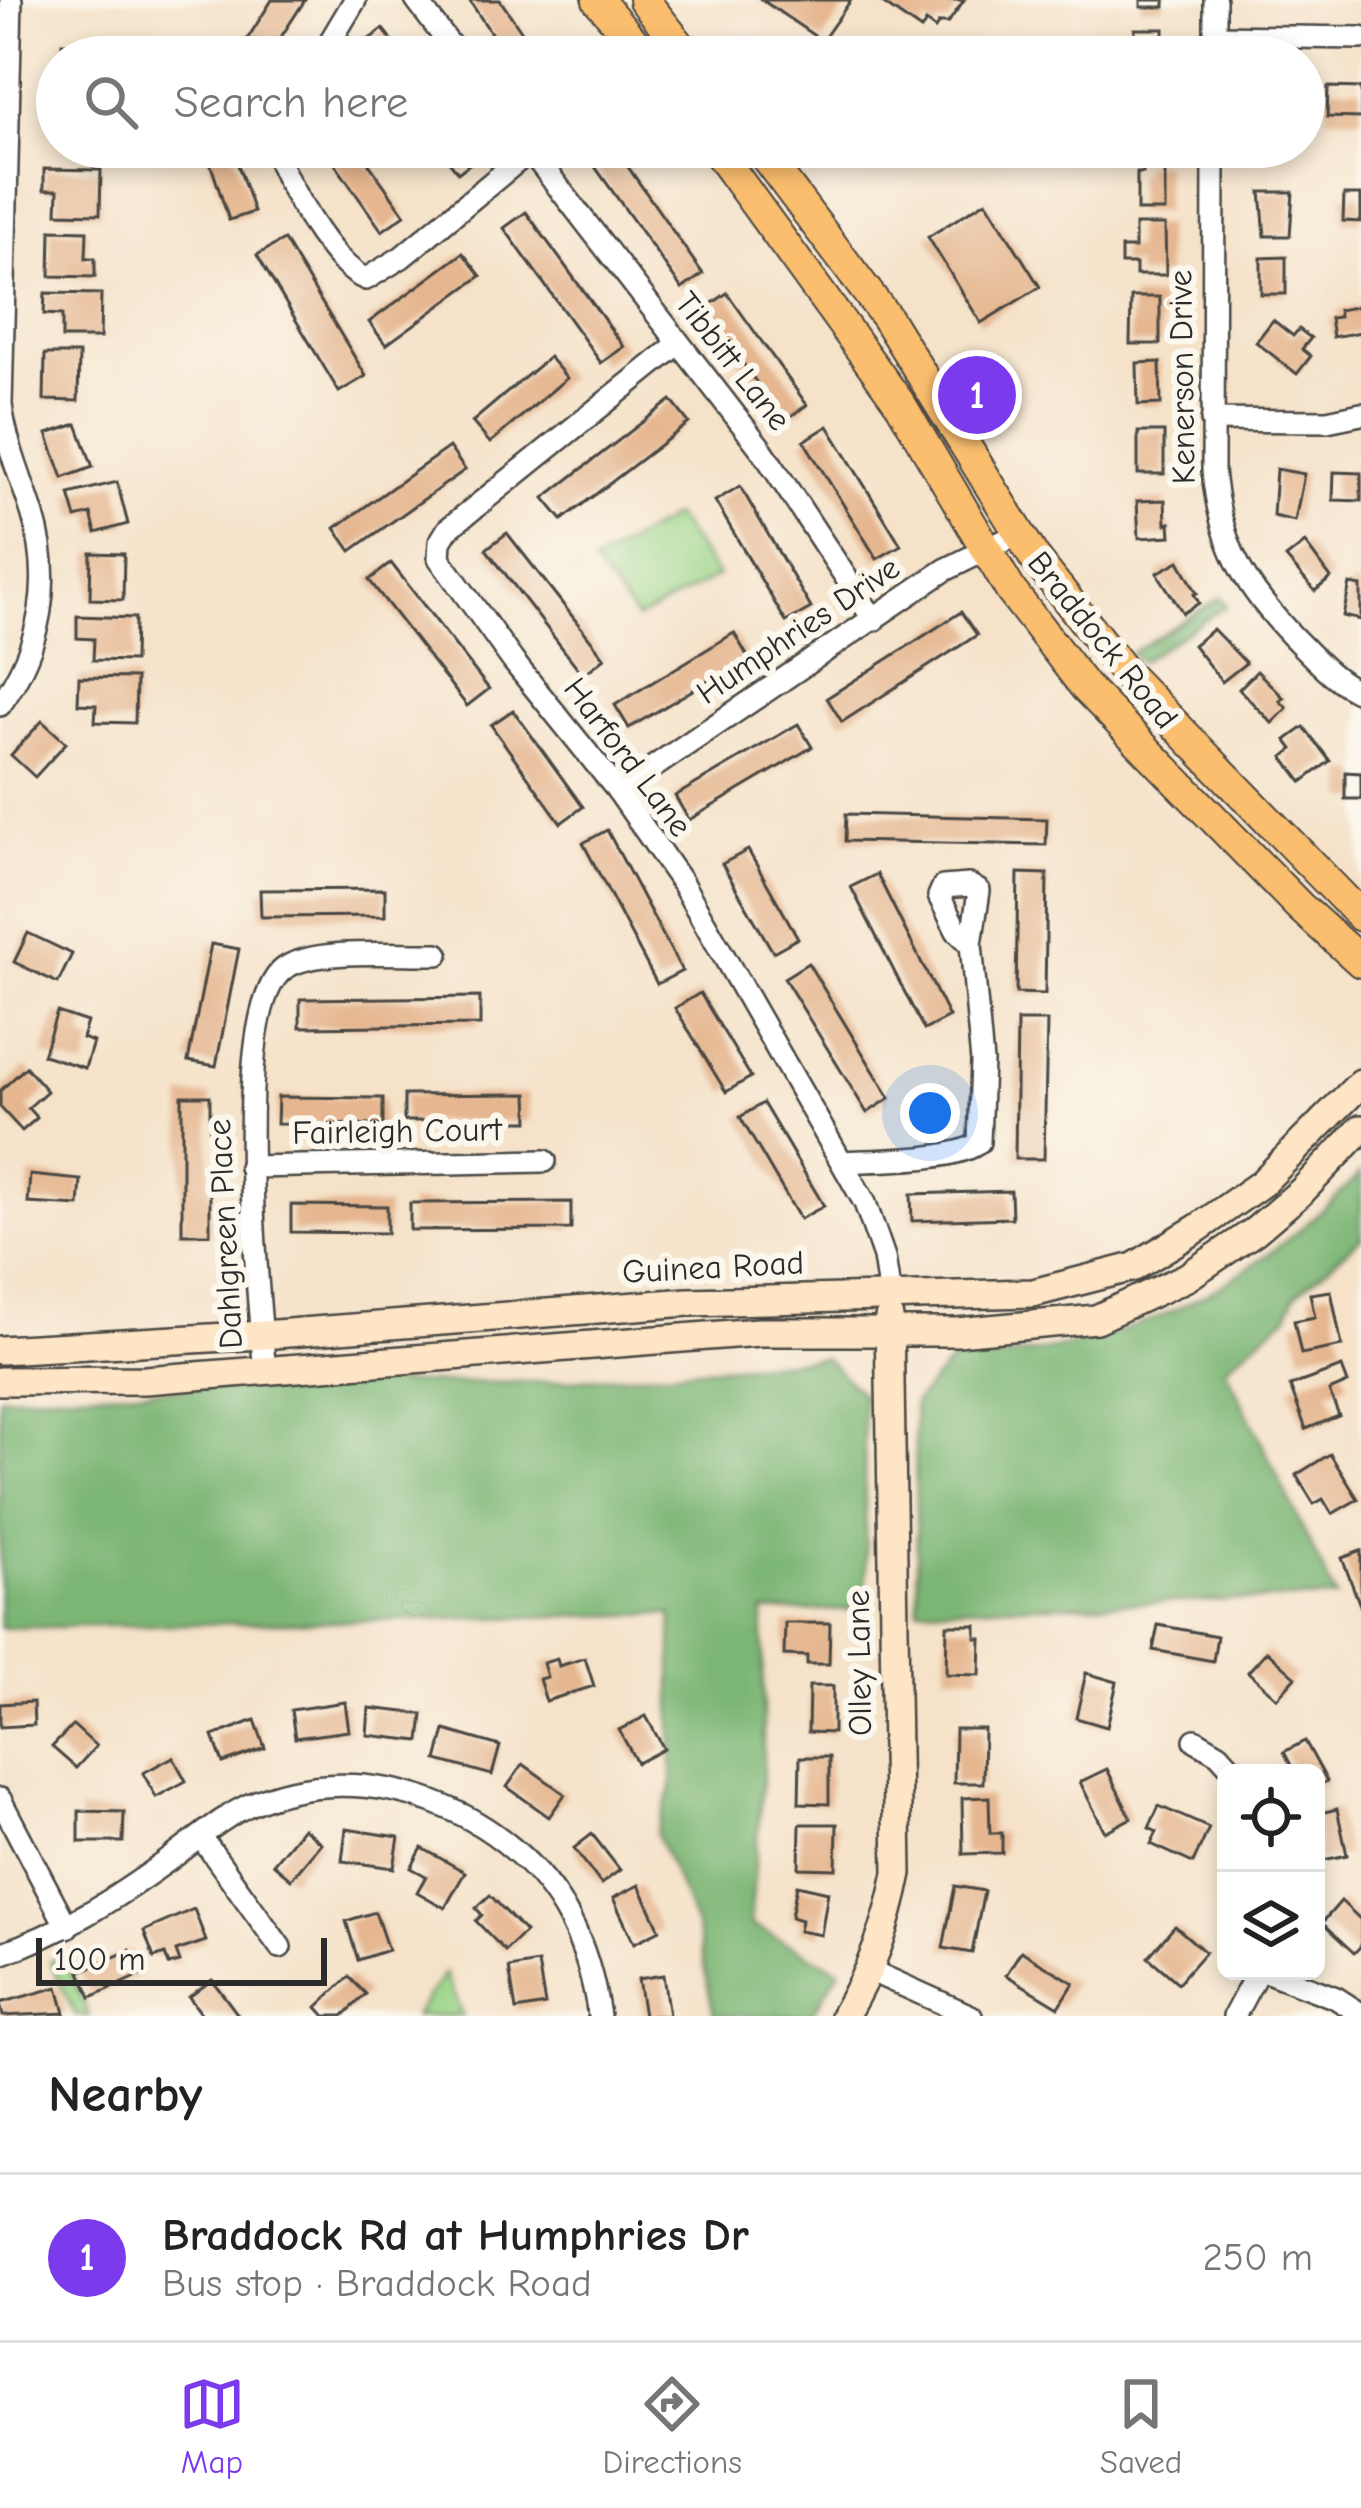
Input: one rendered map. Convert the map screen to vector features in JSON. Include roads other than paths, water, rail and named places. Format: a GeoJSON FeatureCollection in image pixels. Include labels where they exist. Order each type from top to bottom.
{"type":"FeatureCollection","features":[{"type":"Feature","properties":{"kind":"main road"},"geometry":{"type":"LineString","coordinates":[[598,0],[628,36]]}},
{"type":"Feature","properties":{"kind":"main road"},"geometry":{"type":"LineString","coordinates":[[644,0],[672,36]]}},
{"type":"Feature","properties":{"kind":"main road","name":"Braddock Road"},"geometry":{"type":"LineString","coordinates":[[728,168],[901,405],[1011,591],[1085,687],[1300,907],[1361,962]]}},
{"type":"Feature","properties":{"kind":"main road"},"geometry":{"type":"LineString","coordinates":[[750,168],[757,175],[780,176]]}},
{"type":"Feature","properties":{"kind":"main road","name":"Braddock Road"},"geometry":{"type":"LineString","coordinates":[[774,168],[886,317],[1020,533],[1125,674],[1361,916]]}},
{"type":"Feature","properties":{"kind":"main road","name":"Guinea Road"},"geometry":{"type":"LineString","coordinates":[[0,1349],[262,1335],[688,1302],[1033,1294],[1134,1267],[1262,1183],[1361,1083]]}},
{"type":"Feature","properties":{"kind":"main road","name":"Guinea Road"},"geometry":{"type":"LineString","coordinates":[[0,1381],[145,1380],[759,1332],[1010,1330],[1096,1319],[1187,1277],[1255,1231],[1302,1191],[1361,1129]]}},
{"type":"Feature","properties":{"kind":"main road","name":"Olley Lane"},"geometry":{"type":"LineString","coordinates":[[844,2016],[871,1971],[890,1917],[899,1832],[890,1297]]}},
{"type":"Feature","properties":{"kind":"street"},"geometry":{"type":"LineString","coordinates":[[0,705],[33,646],[44,581],[40,540],[6,442],[1,405],[11,0]]}},
{"type":"Feature","properties":{"kind":"street"},"geometry":{"type":"LineString","coordinates":[[334,36],[355,0]]}},
{"type":"Feature","properties":{"kind":"street"},"geometry":{"type":"LineString","coordinates":[[416,0],[443,36]]}},
{"type":"Feature","properties":{"kind":"street"},"geometry":{"type":"LineString","coordinates":[[1215,0],[1215,36]]}},
{"type":"Feature","properties":{"kind":"street"},"geometry":{"type":"LineString","coordinates":[[1325,40],[1361,38]]}},
{"type":"Feature","properties":{"kind":"street","name":"Tibbitt Lane"},"geometry":{"type":"LineString","coordinates":[[284,168],[297,197],[351,273],[366,279],[402,257],[507,168]]}},
{"type":"Feature","properties":{"kind":"street","name":"Tibbitt Lane"},"geometry":{"type":"LineString","coordinates":[[546,168],[762,450],[874,620]]}},
{"type":"Feature","properties":{"kind":"street","name":"Kenerson Drive"},"geometry":{"type":"LineString","coordinates":[[1214,168],[1212,420],[1219,517],[1239,568],[1272,616],[1332,676],[1361,693]]}},
{"type":"Feature","properties":{"kind":"street","name":"Harford Lane"},"geometry":{"type":"LineString","coordinates":[[677,344],[448,529],[440,542],[439,558],[513,662],[618,791],[682,883],[865,1203],[884,1256],[890,1297]]}},
{"type":"Feature","properties":{"kind":"street"},"geometry":{"type":"LineString","coordinates":[[1212,420],[1327,421],[1361,414]]}},
{"type":"Feature","properties":{"kind":"street","name":"Humphries Drive"},"geometry":{"type":"LineString","coordinates":[[618,791],[945,570],[1020,533]]}},
{"type":"Feature","properties":{"kind":"street"},"geometry":{"type":"LineString","coordinates":[[843,1162],[950,1153],[974,1148],[979,1142],[982,1062],[971,944]]}},
{"type":"Feature","properties":{"kind":"street","name":"Dahlgreen Place"},"geometry":{"type":"LineString","coordinates":[[265,1373],[250,1167],[257,1042],[274,977],[309,957],[438,954]]}},
{"type":"Feature","properties":{"kind":"street","name":"Fairleigh Court"},"geometry":{"type":"LineString","coordinates":[[250,1167],[545,1161]]}},
{"type":"Feature","properties":{"kind":"street"},"geometry":{"type":"LineString","coordinates":[[1196,1740],[1228,1764]]}},
{"type":"Feature","properties":{"kind":"street"},"geometry":{"type":"LineString","coordinates":[[0,1954],[67,1927],[105,1905],[253,1803],[326,1787],[395,1791],[448,1807],[503,1840],[528,1863],[560,1904],[586,1957],[599,2016]]}},
{"type":"Feature","properties":{"kind":"street"},"geometry":{"type":"LineString","coordinates":[[0,1798],[67,1927]]}},
{"type":"Feature","properties":{"kind":"street"},"geometry":{"type":"LineString","coordinates":[[201,1837],[280,1947]]}},
{"type":"Feature","properties":{"kind":"street"},"geometry":{"type":"LineString","coordinates":[[871,1971],[971,2016]]}},
{"type":"Feature","properties":{"kind":"street"},"geometry":{"type":"LineString","coordinates":[[1234,2016],[1256,1980]]}},
{"type":"Feature","properties":{"kind":"street"},"geometry":{"type":"LineString","coordinates":[[1287,1980],[1336,1998],[1361,2014]]}},
{"type":"Feature","properties":{"kind":"place","name":"Braddock Rd at Humphries Dr"},"geometry":{"type":"Point","coordinates":[977,395]}}]}
